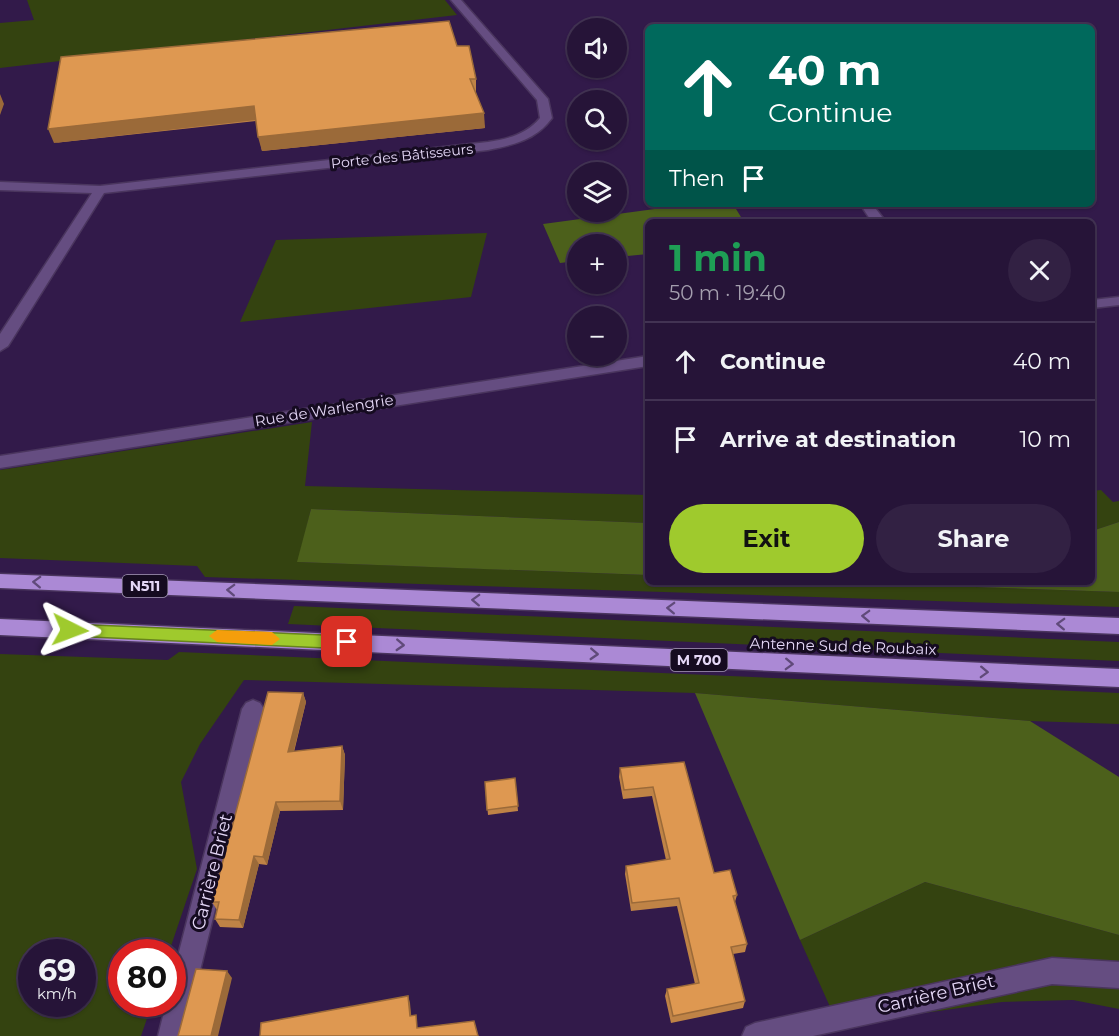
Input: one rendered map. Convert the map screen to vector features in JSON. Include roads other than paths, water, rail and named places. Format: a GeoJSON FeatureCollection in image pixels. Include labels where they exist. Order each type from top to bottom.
{"type":"FeatureCollection","features":[{"type":"Feature","properties":{"kind":"highway","name":"Antenne Sud de Roubaix"},"geometry":{"type":"LineString","coordinates":[[0,580],[1119,626]]}},
{"type":"Feature","properties":{"kind":"highway","name":"Antenne Sud de Roubaix"},"geometry":{"type":"LineString","coordinates":[[0,627],[1119,678]]}},
{"type":"Feature","properties":{"kind":"street","name":"Porte des Bâtisseurs"},"geometry":{"type":"LineString","coordinates":[[0,186],[100,190],[488,146],[507,143],[539,128],[546,118],[542,99],[456,0]]}},
{"type":"Feature","properties":{"kind":"street"},"geometry":{"type":"LineString","coordinates":[[0,346],[100,190]]}},
{"type":"Feature","properties":{"kind":"street"},"geometry":{"type":"LineString","coordinates":[[1095,304],[1119,301]]}},
{"type":"Feature","properties":{"kind":"street","name":"Rue de Warlengrie"},"geometry":{"type":"LineString","coordinates":[[0,462],[645,361]]}},
{"type":"Feature","properties":{"kind":"street","name":"Carrière Briet"},"geometry":{"type":"LineString","coordinates":[[171,1036],[253,709]]}},
{"type":"Feature","properties":{"kind":"street","name":"Carrière Briet"},"geometry":{"type":"LineString","coordinates":[[755,1036],[1024,975],[1052,971],[1119,975]]}}]}
